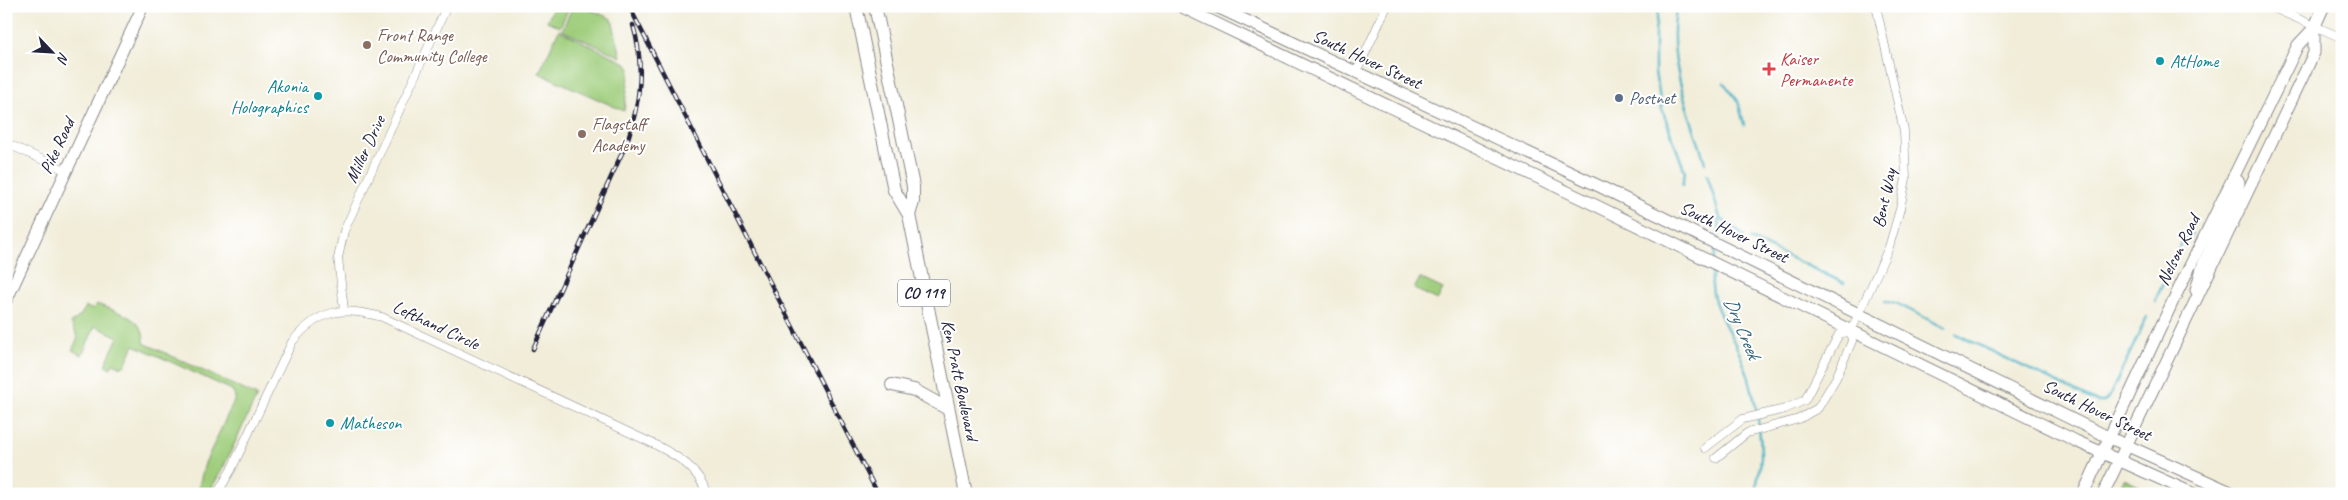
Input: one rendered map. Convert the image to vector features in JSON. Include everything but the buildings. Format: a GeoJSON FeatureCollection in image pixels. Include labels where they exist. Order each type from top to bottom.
{"type":"FeatureCollection","features":[{"type":"Feature","properties":{"kind":"highway","name":"Ken Pratt Boulevard"},"geometry":{"type":"LineString","coordinates":[[856,6],[894,190],[909,215],[966,494]]}},
{"type":"Feature","properties":{"kind":"highway","name":"Ken Pratt Boulevard"},"geometry":{"type":"LineString","coordinates":[[875,6],[913,186],[913,202],[909,215]]}},
{"type":"Feature","properties":{"kind":"highway"},"geometry":{"type":"LineString","coordinates":[[892,385],[914,390],[948,408]]}},
{"type":"Feature","properties":{"kind":"main road","name":"Pike Road"},"geometry":{"type":"LineString","coordinates":[[6,301],[142,6]]}},
{"type":"Feature","properties":{"kind":"main road","name":"South Hover Street"},"geometry":{"type":"LineString","coordinates":[[1180,6],[1599,206],[1718,266],[2102,452],[2194,494]]}},
{"type":"Feature","properties":{"kind":"main road","name":"South Hover Street"},"geometry":{"type":"LineString","coordinates":[[1215,6],[1721,244],[2108,437],[2235,494]]}},
{"type":"Feature","properties":{"kind":"main road","name":"Nelson Road"},"geometry":{"type":"LineString","coordinates":[[2083,494],[2108,437],[2233,176],[2298,45],[2314,28],[2324,6]]}},
{"type":"Feature","properties":{"kind":"main road","name":"Nelson Road"},"geometry":{"type":"LineString","coordinates":[[2104,494],[2314,53],[2314,28]]}},
{"type":"Feature","properties":{"kind":"main road"},"geometry":{"type":"LineString","coordinates":[[1349,88],[1356,73]]}},
{"type":"Feature","properties":{"kind":"main road"},"geometry":{"type":"LineString","coordinates":[[2195,302],[2202,265],[2238,188],[2239,182],[2233,176]]}},
{"type":"Feature","properties":{"kind":"street","name":"Miller Drive"},"geometry":{"type":"LineString","coordinates":[[344,310],[338,258],[344,232],[447,6]]}},
{"type":"Feature","properties":{"kind":"street"},"geometry":{"type":"LineString","coordinates":[[1356,73],[1387,6]]}},
{"type":"Feature","properties":{"kind":"street","name":"Bent Way"},"geometry":{"type":"LineString","coordinates":[[1716,458],[1747,433],[1800,419],[1818,408],[1836,378],[1852,341],[1851,330],[1889,247],[1902,202],[1907,165],[1904,131],[1876,6]]}},
{"type":"Feature","properties":{"kind":"street"},"geometry":{"type":"LineString","coordinates":[[2269,6],[2314,28],[2342,38]]}},
{"type":"Feature","properties":{"kind":"street"},"geometry":{"type":"LineString","coordinates":[[6,143],[65,170]]}},
{"type":"Feature","properties":{"kind":"street","name":"Lefthand Circle"},"geometry":{"type":"LineString","coordinates":[[217,494],[231,470],[292,342],[302,329],[315,319],[344,310],[360,311],[382,316],[656,445],[690,465],[698,475],[707,494]]}},
{"type":"Feature","properties":{"kind":"street","name":"Bent Way"},"geometry":{"type":"LineString","coordinates":[[1706,448],[1743,419],[1794,406],[1805,400],[1811,393],[1838,334],[1851,330]]}},
{"type":"Feature","properties":{"kind":"green space"},"geometry":{"type":"Polygon","coordinates":[[[554,6],[570,6],[560,27],[547,21],[554,6]]]}},
{"type":"Feature","properties":{"kind":"green space"},"geometry":{"type":"Polygon","coordinates":[[[573,6],[582,6],[612,19],[621,57],[562,30],[573,6]]]}},
{"type":"Feature","properties":{"kind":"green space"},"geometry":{"type":"Polygon","coordinates":[[[559,30],[626,63],[630,69],[624,111],[539,73],[559,30]]]}},
{"type":"Feature","properties":{"kind":"green space"},"geometry":{"type":"Polygon","coordinates":[[[1420,278],[1443,289],[1438,300],[1414,289],[1420,278]]]}},
{"type":"Feature","properties":{"kind":"green space"},"geometry":{"type":"Polygon","coordinates":[[[97,304],[121,313],[135,321],[143,334],[144,343],[257,396],[223,468],[208,494],[197,493],[205,463],[234,401],[235,397],[232,390],[134,345],[125,365],[122,367],[113,363],[111,368],[105,365],[118,337],[95,326],[82,355],[72,350],[78,338],[71,323],[80,316],[86,307],[92,309],[97,304]]]}},
{"type":"Feature","properties":{"kind":"green space"},"geometry":{"type":"Polygon","coordinates":[[[2124,479],[2156,494],[2117,494],[2124,479]]]}},
{"type":"Feature","properties":{"kind":"waterway"},"geometry":{"type":"LineString","coordinates":[[1659,6],[1655,31],[1655,73],[1662,109],[1685,172],[1682,185]]}},
{"type":"Feature","properties":{"kind":"waterway","name":"Dry Creek"},"geometry":{"type":"LineString","coordinates":[[1677,6],[1674,26],[1677,66],[1686,105],[1705,163]]}},
{"type":"Feature","properties":{"kind":"waterway"},"geometry":{"type":"LineString","coordinates":[[1724,83],[1738,101],[1744,125]]}},
{"type":"Feature","properties":{"kind":"waterway","name":"Dry Creek"},"geometry":{"type":"LineString","coordinates":[[1707,174],[1720,218],[1718,240]]}},
{"type":"Feature","properties":{"kind":"waterway"},"geometry":{"type":"LineString","coordinates":[[1720,218],[1744,236]]}},
{"type":"Feature","properties":{"kind":"waterway"},"geometry":{"type":"LineString","coordinates":[[2155,301],[2184,238],[2192,234]]}},
{"type":"Feature","properties":{"kind":"waterway"},"geometry":{"type":"LineString","coordinates":[[1751,239],[1844,283]]}},
{"type":"Feature","properties":{"kind":"waterway","name":"Dry Creek"},"geometry":{"type":"LineString","coordinates":[[1714,260],[1716,248]]}},
{"type":"Feature","properties":{"kind":"waterway","name":"Dry Creek"},"geometry":{"type":"LineString","coordinates":[[1713,268],[1713,292],[1716,303],[1741,357],[1755,403],[1761,457],[1755,494]]}},
{"type":"Feature","properties":{"kind":"waterway"},"geometry":{"type":"LineString","coordinates":[[1885,302],[1896,303],[1945,328]]}},
{"type":"Feature","properties":{"kind":"waterway"},"geometry":{"type":"LineString","coordinates":[[1956,334],[2097,402],[2104,402],[2110,395],[2147,317]]}},
{"type":"Feature","properties":{"kind":"railway"},"geometry":{"type":"LineString","coordinates":[[629,6],[878,494]]}},
{"type":"Feature","properties":{"kind":"railway"},"geometry":{"type":"LineString","coordinates":[[533,349],[627,142],[638,98],[640,69],[637,40],[633,25]]}},
{"type":"Feature","properties":{"kind":"place","name":"Front Range Community College"},"geometry":{"type":"Point","coordinates":[367,45]}},
{"type":"Feature","properties":{"kind":"place","name":"AtHome"},"geometry":{"type":"Point","coordinates":[2160,61]}},
{"type":"Feature","properties":{"kind":"place","name":"Kaiser Permanente"},"geometry":{"type":"Point","coordinates":[1769,69]}},
{"type":"Feature","properties":{"kind":"place","name":"Akonia Holographics"},"geometry":{"type":"Point","coordinates":[318,96]}},
{"type":"Feature","properties":{"kind":"place","name":"Postnet"},"geometry":{"type":"Point","coordinates":[1619,98]}},
{"type":"Feature","properties":{"kind":"place","name":"Flagstaff Academy"},"geometry":{"type":"Point","coordinates":[582,134]}},
{"type":"Feature","properties":{"kind":"place","name":"Matheson"},"geometry":{"type":"Point","coordinates":[330,423]}}]}
